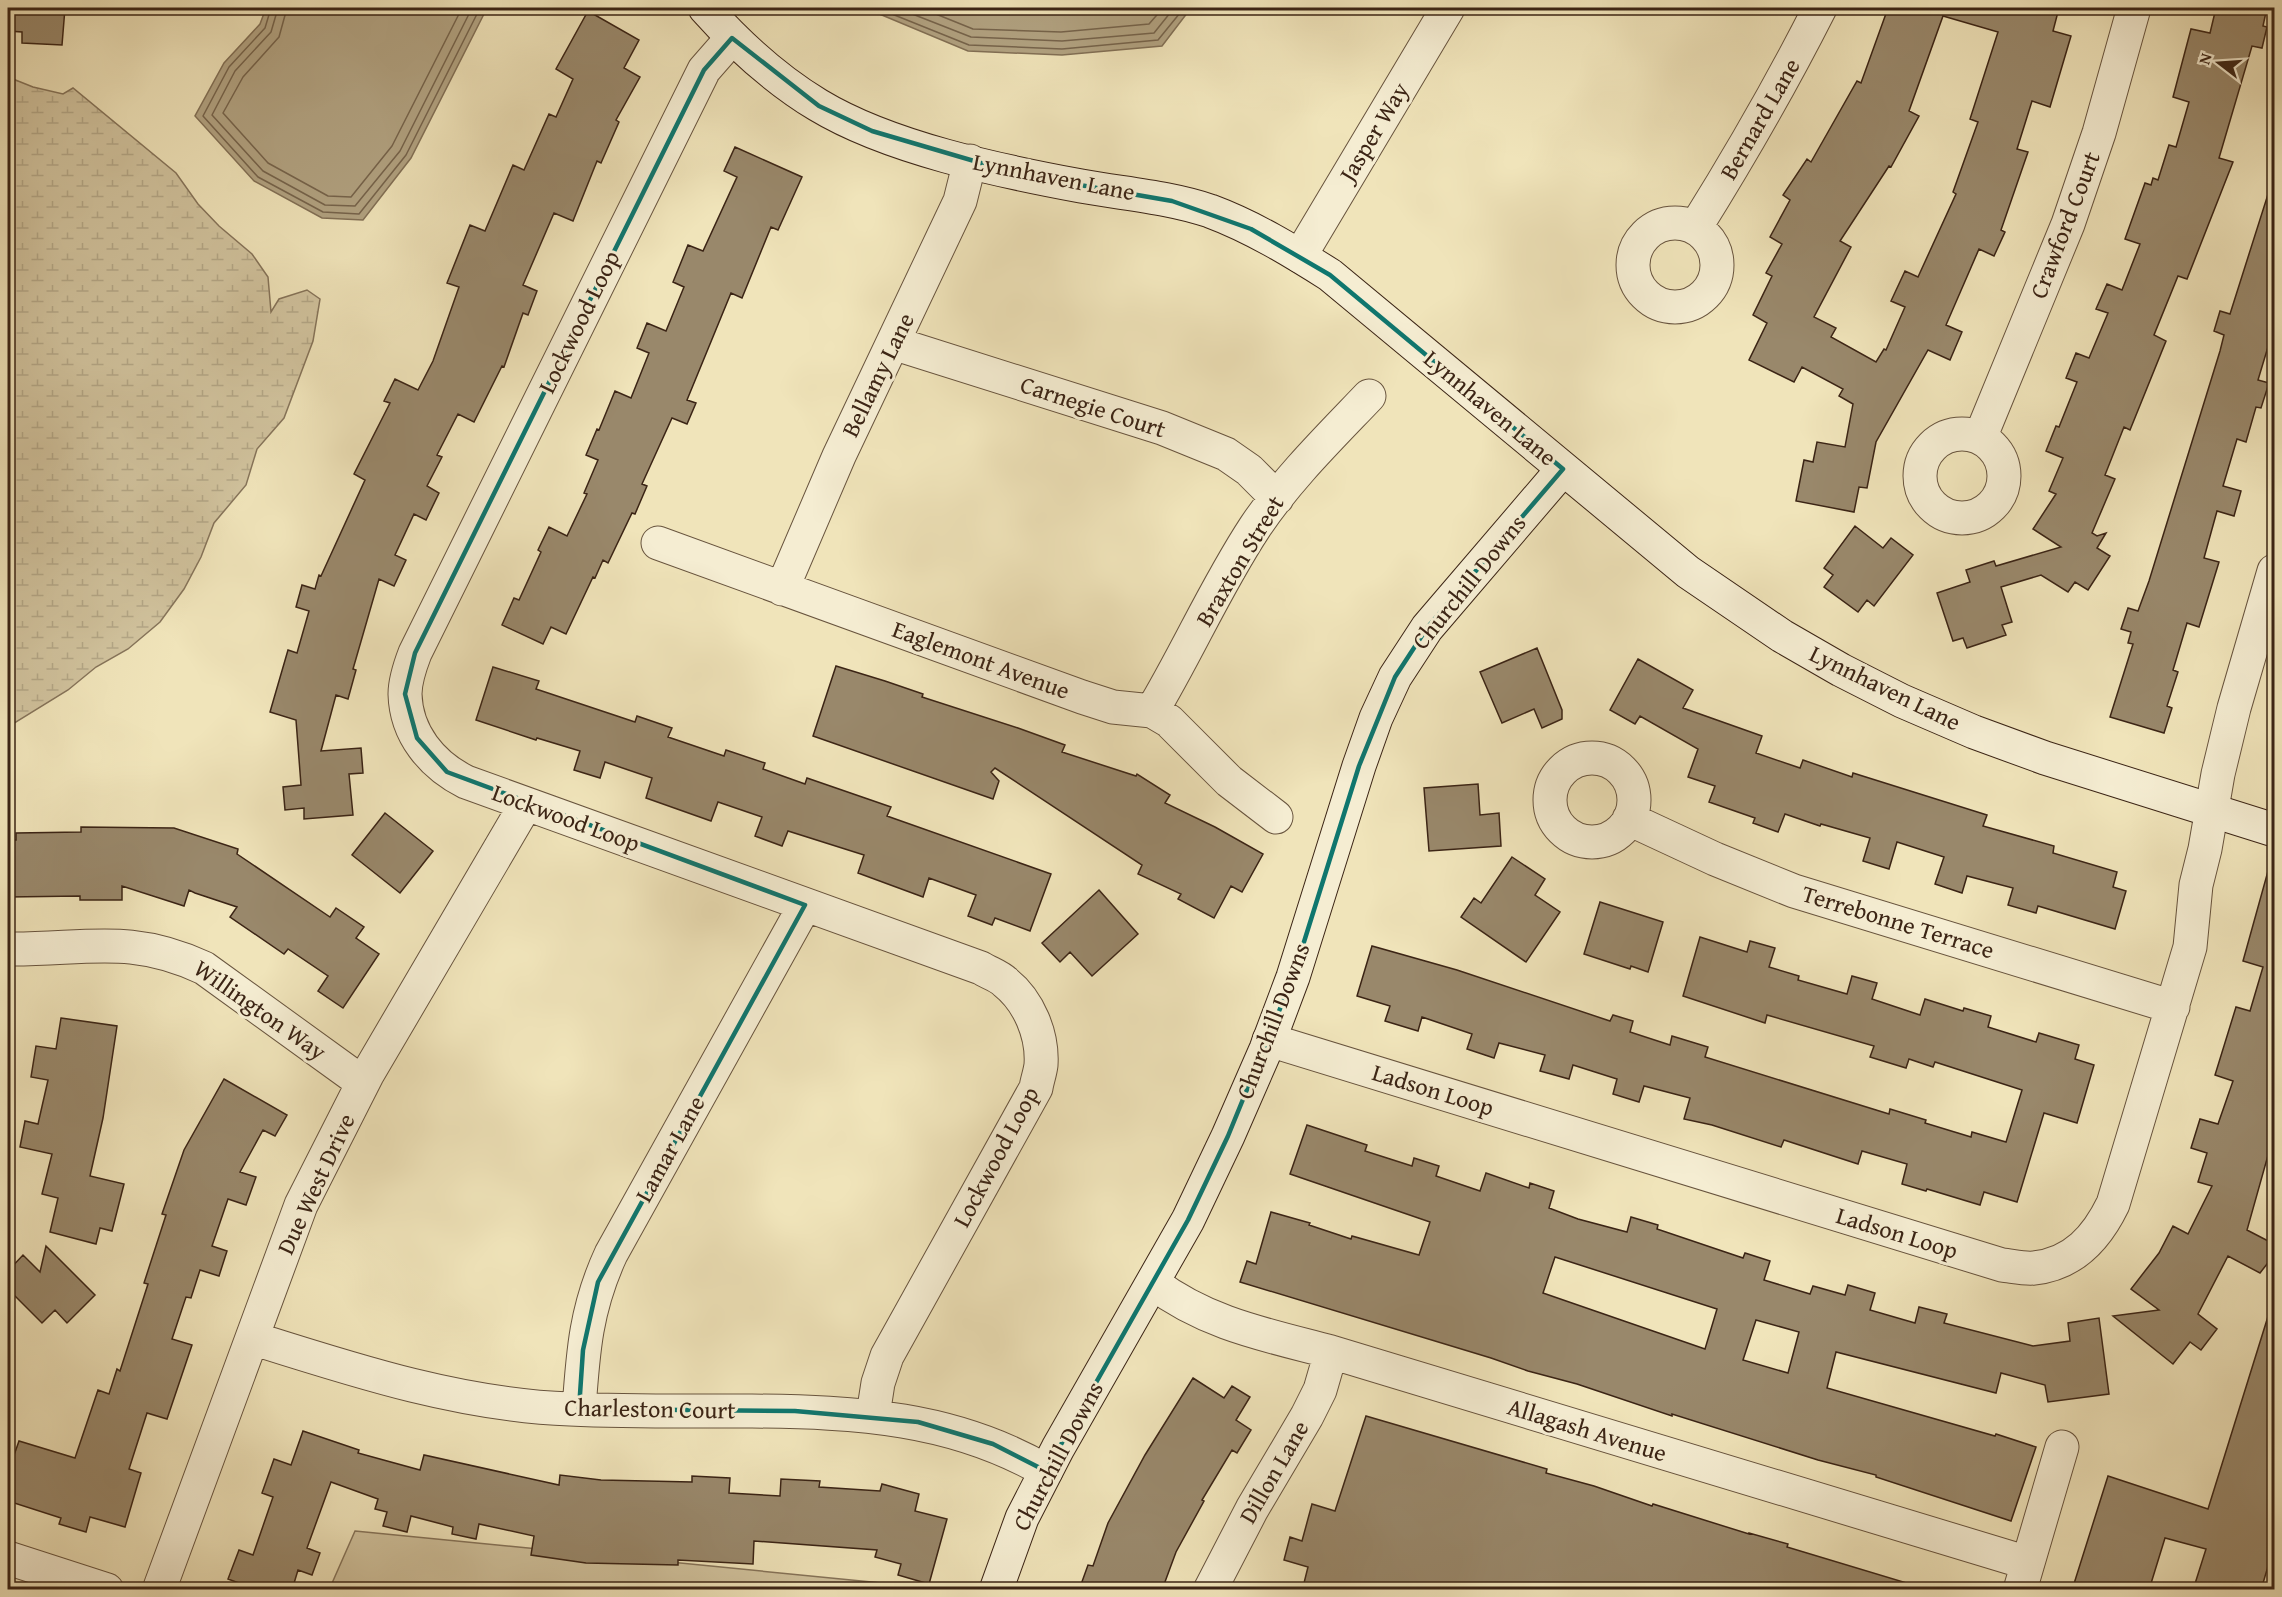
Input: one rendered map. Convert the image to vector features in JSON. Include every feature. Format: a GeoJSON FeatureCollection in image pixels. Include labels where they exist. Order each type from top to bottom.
{"type":"FeatureCollection","features":[{"type":"Feature","properties":{"kind":"street","name":"Lynnhaven Lane"},"geometry":{"type":"LineString","coordinates":[[705,8],[732,38],[772,73],[819,106],[872,131],[935,152],[1022,175],[1172,201],[1210,212],[1251,229],[1300,256],[1330,275],[1688,572],[1782,636],[1841,670],[1902,701],[1974,732],[2045,758],[2274,830]]}},
{"type":"Feature","properties":{"kind":"street","name":"Jasper Way"},"geometry":{"type":"LineString","coordinates":[[1300,256],[1448,8]]}},
{"type":"Feature","properties":{"kind":"street","name":"Bernard Lane"},"geometry":{"type":"LineString","coordinates":[[1695,228],[1745,148],[1791,66],[1820,8]]}},
{"type":"Feature","properties":{"kind":"street","name":"Crawford Court"},"geometry":{"type":"LineString","coordinates":[[1980,438],[2068,224],[2099,133],[2134,8]]}},
{"type":"Feature","properties":{"kind":"street","name":"Lockwood Loop"},"geometry":{"type":"LineString","coordinates":[[732,38],[704,70],[415,653],[407,675],[405,694],[417,738],[431,758],[447,772],[466,782],[981,968],[1005,981],[1018,995],[1032,1017],[1040,1043],[1041,1066],[1036,1088],[887,1356],[878,1383],[873,1416]]}},
{"type":"Feature","properties":{"kind":"street","name":"Bellamy Lane"},"geometry":{"type":"LineString","coordinates":[[782,588],[839,456],[960,201],[970,161]]}},
{"type":"Feature","properties":{"kind":"street","name":"Carnegie Court"},"geometry":{"type":"LineString","coordinates":[[894,344],[1162,428],[1205,445],[1226,454],[1249,470],[1277,498]]}},
{"type":"Feature","properties":{"kind":"street","name":"Braxton Street"},"geometry":{"type":"LineString","coordinates":[[1152,711],[1179,666],[1226,574],[1256,526],[1290,480],[1369,396]]}},
{"type":"Feature","properties":{"kind":"street","name":"Churchill Downs"},"geometry":{"type":"LineString","coordinates":[[996,1590],[1022,1518],[1046,1471],[1188,1220],[1228,1136],[1293,977],[1372,728],[1395,677],[1428,628],[1563,469]]}},
{"type":"Feature","properties":{"kind":"street","name":"Eaglemont Avenue"},"geometry":{"type":"LineString","coordinates":[[658,543],[1093,701],[1113,707],[1152,711],[1169,721],[1229,781],[1276,817]]}},
{"type":"Feature","properties":{"kind":"street","name":"Ladson Loop"},"geometry":{"type":"LineString","coordinates":[[1269,1040],[2002,1265],[2033,1269],[2060,1262],[2085,1246],[2102,1227],[2113,1204],[2190,947],[2196,885],[2234,708],[2274,571]]}},
{"type":"Feature","properties":{"kind":"street","name":"Due West Drive"},"geometry":{"type":"LineString","coordinates":[[159,1590],[301,1205],[363,1083],[526,804]]}},
{"type":"Feature","properties":{"kind":"street","name":"Terrebonne Terrace"},"geometry":{"type":"LineString","coordinates":[[1629,819],[1715,859],[1794,891],[2173,1007]]}},
{"type":"Feature","properties":{"kind":"street","name":"Lamar Lane"},"geometry":{"type":"LineString","coordinates":[[579,1409],[583,1350],[589,1313],[598,1282],[611,1254],[805,905]]}},
{"type":"Feature","properties":{"kind":"street","name":"Willington Way"},"geometry":{"type":"LineString","coordinates":[[8,949],[93,944],[127,945],[155,949],[181,957],[204,968],[363,1083]]}},
{"type":"Feature","properties":{"kind":"street","name":"Allagash Avenue"},"geometry":{"type":"LineString","coordinates":[[1153,1283],[1205,1315],[1239,1327],[1331,1352],[2024,1576]]}},
{"type":"Feature","properties":{"kind":"street","name":"Charleston Court"},"geometry":{"type":"LineString","coordinates":[[252,1338],[420,1388],[489,1402],[579,1409],[795,1412],[873,1416],[918,1422],[993,1444],[1046,1471]]}},
{"type":"Feature","properties":{"kind":"street","name":"Dillon Lane"},"geometry":{"type":"LineString","coordinates":[[1218,1587],[1251,1509],[1320,1390],[1331,1352]]}},
{"type":"Feature","properties":{"kind":"street"},"geometry":{"type":"LineString","coordinates":[[2024,1576],[2062,1447]]}},
{"type":"Feature","properties":{"kind":"street"},"geometry":{"type":"LineString","coordinates":[[8,1558],[107,1590]]}},
{"type":"Feature","properties":{"kind":"highlighted area"},"geometry":{"type":"Polygon","coordinates":[[[732,38],[819,106],[872,131],[1022,175],[1172,201],[1251,229],[1330,275],[1563,469],[1427,628],[1395,677],[1359,766],[1293,977],[1228,1136],[1188,1220],[1046,1471],[993,1444],[918,1422],[795,1411],[579,1409],[583,1350],[598,1282],[805,905],[447,772],[417,738],[405,694],[415,653],[704,70],[732,38]]]}},
{"type":"Feature","properties":{"kind":"green space"},"geometry":{"type":"Polygon","coordinates":[[[8,77],[33,87],[63,94],[73,88],[176,173],[198,204],[219,226],[252,254],[268,277],[271,312],[279,299],[307,290],[320,299],[313,341],[284,418],[257,449],[246,485],[214,523],[201,557],[184,589],[160,622],[128,649],[96,667],[68,690],[8,727],[8,77]]]}},
{"type":"Feature","properties":{"kind":"green space"},"geometry":{"type":"Polygon","coordinates":[[[355,1531],[943,1589],[329,1590],[355,1531]]]}},
{"type":"Feature","properties":{"kind":"water"},"geometry":{"type":"Polygon","coordinates":[[[266,8],[487,8],[411,158],[363,220],[322,218],[254,181],[195,116],[224,63],[260,24],[266,8]]]}},
{"type":"Feature","properties":{"kind":"water"},"geometry":{"type":"Polygon","coordinates":[[[865,8],[1191,8],[1162,46],[1062,55],[968,51],[865,8]]]}},
{"type":"Feature","properties":{"kind":"building"},"geometry":{"type":"Polygon","coordinates":[[[8,8],[65,8],[62,45],[22,43],[22,32],[8,31],[8,8]]]}},
{"type":"Feature","properties":{"kind":"building"},"geometry":{"type":"Polygon","coordinates":[[[1888,8],[2059,8],[2053,31],[2071,36],[2050,107],[2032,101],[2017,149],[2028,152],[2001,230],[2005,232],[1994,256],[1979,249],[1946,325],[1962,332],[1950,360],[1928,350],[1876,442],[1867,488],[1859,487],[1854,512],[1796,501],[1804,460],[1813,462],[1817,442],[1845,447],[1853,404],[1839,396],[1843,389],[1802,367],[1794,382],[1749,360],[1767,323],[1753,315],[1772,276],[1766,273],[1782,244],[1770,237],[1790,200],[1783,195],[1807,159],[1811,162],[1857,81],[1861,83],[1888,8]],[[1943,16],[1909,111],[1919,116],[1891,167],[1889,166],[1840,241],[1851,247],[1814,317],[1836,328],[1831,337],[1876,362],[1884,349],[1886,350],[1905,307],[1891,301],[1905,271],[1918,277],[1956,194],[1953,192],[1978,122],[1970,119],[1998,32],[1943,16]]]}},
{"type":"Feature","properties":{"kind":"building"},"geometry":{"type":"Polygon","coordinates":[[[2216,8],[2247,8],[2266,12],[2263,26],[2267,27],[2262,48],[2252,46],[2219,158],[2233,162],[2187,279],[2178,276],[2154,335],[2166,341],[2130,430],[2124,427],[2105,475],[2115,479],[2092,533],[2097,536],[2106,533],[2097,548],[2110,556],[2088,590],[2075,582],[2068,592],[2041,575],[2001,587],[2012,622],[2002,625],[2006,635],[1967,648],[1963,638],[1953,641],[1937,593],[1970,582],[1966,570],[1994,561],[1996,566],[2061,547],[2033,529],[2056,494],[2049,491],[2063,458],[2046,451],[2056,426],[2059,427],[2077,382],[2066,378],[2076,353],[2089,358],[2108,313],[2096,309],[2107,284],[2122,290],[2140,244],[2125,239],[2145,183],[2151,185],[2153,178],[2158,180],[2169,145],[2176,147],[2189,102],[2173,97],[2191,29],[2210,33],[2216,8]]]}},
{"type":"Feature","properties":{"kind":"building"},"geometry":{"type":"Polygon","coordinates":[[[588,11],[639,40],[624,68],[640,77],[616,120],[619,122],[601,163],[597,161],[573,221],[554,213],[523,285],[537,291],[528,315],[523,313],[504,367],[502,366],[474,422],[458,414],[437,455],[442,457],[427,486],[439,493],[426,520],[414,514],[395,555],[406,560],[394,586],[379,579],[353,669],[356,670],[348,699],[336,695],[321,751],[361,748],[363,773],[349,774],[353,815],[304,819],[304,808],[285,810],[283,787],[301,785],[296,720],[270,712],[288,650],[297,653],[309,611],[296,607],[302,585],[315,589],[319,575],[321,576],[365,480],[354,474],[390,403],[384,401],[395,379],[418,390],[433,361],[459,287],[447,283],[470,225],[485,231],[513,165],[524,170],[549,114],[556,117],[573,79],[556,69],[588,11]]]}},
{"type":"Feature","properties":{"kind":"building"},"geometry":{"type":"Polygon","coordinates":[[[735,147],[802,177],[778,230],[771,227],[742,298],[731,293],[687,400],[696,403],[687,424],[672,418],[642,484],[647,486],[635,514],[632,513],[608,563],[603,560],[566,634],[551,627],[543,644],[502,625],[514,598],[519,600],[541,552],[538,550],[549,527],[567,536],[587,494],[584,493],[598,460],[586,455],[597,429],[599,430],[615,391],[631,398],[649,353],[637,348],[647,323],[666,331],[684,287],[673,282],[688,245],[703,251],[737,177],[724,171],[735,147]]]}},
{"type":"Feature","properties":{"kind":"building"},"geometry":{"type":"Polygon","coordinates":[[[2269,191],[2274,192],[2274,327],[2258,380],[2269,383],[2261,408],[2256,407],[2246,442],[2237,439],[2223,486],[2241,491],[2234,516],[2217,511],[2204,558],[2219,562],[2199,627],[2187,623],[2173,670],[2178,672],[2167,706],[2172,708],[2164,733],[2110,717],[2133,644],[2128,643],[2131,632],[2121,629],[2128,608],[2138,611],[2149,581],[2220,351],[2224,335],[2214,331],[2220,311],[2230,314],[2269,191]]]}},
{"type":"Feature","properties":{"kind":"building"},"geometry":{"type":"Polygon","coordinates":[[[1855,526],[1883,548],[1891,538],[1913,555],[1874,606],[1867,600],[1858,612],[1824,587],[1833,575],[1824,568],[1855,526]]]}},
{"type":"Feature","properties":{"kind":"building"},"geometry":{"type":"Polygon","coordinates":[[[1537,648],[1562,710],[1562,719],[1542,728],[1534,709],[1502,723],[1480,672],[1537,648]]]}},
{"type":"Feature","properties":{"kind":"building"},"geometry":{"type":"Polygon","coordinates":[[[1638,659],[1693,690],[1683,708],[1762,736],[1756,753],[1800,768],[1803,760],[1852,777],[1853,773],[1987,815],[1983,826],[2054,846],[2053,853],[2117,872],[2113,887],[2126,891],[2115,929],[2038,906],[2036,913],[2008,905],[2013,888],[1967,876],[1962,893],[1935,884],[1944,857],[1897,842],[1889,869],[1863,861],[1870,838],[1821,824],[1820,826],[1785,814],[1778,832],[1753,823],[1755,818],[1709,802],[1715,786],[1688,777],[1698,749],[1640,716],[1635,724],[1610,710],[1638,659]]]}},
{"type":"Feature","properties":{"kind":"building"},"geometry":{"type":"Polygon","coordinates":[[[836,666],[923,694],[922,697],[1065,745],[1062,752],[1136,776],[1137,774],[1170,795],[1165,803],[1263,854],[1242,892],[1231,886],[1214,918],[1178,899],[1181,894],[1138,874],[1142,865],[995,768],[991,772],[999,781],[993,799],[813,736],[836,666]]]}},
{"type":"Feature","properties":{"kind":"building"},"geometry":{"type":"Polygon","coordinates":[[[493,667],[539,681],[536,689],[635,722],[637,716],[672,728],[668,737],[724,756],[726,750],[765,763],[763,769],[805,784],[807,778],[891,807],[887,816],[1051,874],[1030,931],[995,918],[992,925],[968,916],[976,895],[929,878],[923,897],[858,873],[864,855],[788,831],[782,846],[755,836],[762,817],[718,802],[711,821],[646,798],[652,778],[605,762],[600,778],[574,770],[580,751],[537,738],[536,740],[476,720],[493,667]]]}},
{"type":"Feature","properties":{"kind":"building"},"geometry":{"type":"Polygon","coordinates":[[[1478,784],[1480,815],[1499,813],[1501,846],[1429,851],[1424,788],[1478,784]]]}},
{"type":"Feature","properties":{"kind":"building"},"geometry":{"type":"Polygon","coordinates":[[[385,813],[433,851],[400,893],[352,855],[385,813]]]}},
{"type":"Feature","properties":{"kind":"building"},"geometry":{"type":"Polygon","coordinates":[[[81,827],[174,828],[238,849],[237,854],[330,917],[336,908],[364,927],[356,938],[379,954],[343,1008],[318,991],[328,976],[288,949],[284,954],[230,917],[237,907],[189,890],[184,906],[122,886],[122,900],[80,900],[80,896],[8,897],[8,840],[16,840],[16,833],[81,832],[81,827]]]}},
{"type":"Feature","properties":{"kind":"building"},"geometry":{"type":"Polygon","coordinates":[[[1512,857],[1545,879],[1535,895],[1560,912],[1526,962],[1461,917],[1474,898],[1481,903],[1512,857]]]}},
{"type":"Feature","properties":{"kind":"building"},"geometry":{"type":"Polygon","coordinates":[[[2268,871],[2274,872],[2274,1134],[2247,1230],[2274,1244],[2274,1255],[2260,1273],[2228,1256],[2198,1314],[2217,1329],[2201,1350],[2190,1342],[2173,1364],[2113,1316],[2159,1310],[2131,1289],[2159,1253],[2173,1226],[2188,1234],[2212,1186],[2198,1182],[2207,1153],[2191,1148],[2200,1119],[2218,1124],[2233,1081],[2215,1075],[2236,1007],[2250,1011],[2263,967],[2243,961],[2268,871]]]}},
{"type":"Feature","properties":{"kind":"building"},"geometry":{"type":"Polygon","coordinates":[[[1099,890],[1138,934],[1092,976],[1070,952],[1060,962],[1042,943],[1099,890]]]}},
{"type":"Feature","properties":{"kind":"building"},"geometry":{"type":"Polygon","coordinates":[[[1600,902],[1663,922],[1648,972],[1631,966],[1630,969],[1584,954],[1600,902]]]}},
{"type":"Feature","properties":{"kind":"building"},"geometry":{"type":"Polygon","coordinates":[[[1700,937],[1747,952],[1750,941],[1775,948],[1769,967],[1799,976],[1798,980],[1847,994],[1852,976],[1877,983],[1872,999],[1920,1015],[1925,999],[1963,1011],[1964,1008],[1991,1016],[1988,1027],[2036,1042],[2039,1033],[2079,1045],[2075,1059],[2094,1065],[2077,1123],[2044,1113],[2017,1202],[1984,1192],[1980,1205],[1902,1184],[1907,1164],[1862,1151],[1858,1164],[1784,1140],[1781,1147],[1712,1125],[1684,1119],[1690,1098],[1644,1086],[1639,1102],[1613,1094],[1617,1079],[1573,1065],[1569,1079],[1540,1071],[1545,1055],[1499,1043],[1494,1058],[1467,1049],[1472,1034],[1422,1017],[1418,1031],[1385,1021],[1390,1006],[1357,996],[1372,946],[1457,970],[1610,1021],[1613,1015],[1633,1021],[1630,1032],[1670,1045],[1672,1036],[1708,1047],[1705,1057],[1889,1114],[1890,1109],[1971,1137],[1972,1132],[2006,1142],[2022,1090],[1935,1062],[1933,1067],[1909,1059],[1906,1068],[1870,1057],[1874,1046],[1767,1015],[1765,1023],[1683,996],[1700,937]]]}},
{"type":"Feature","properties":{"kind":"building"},"geometry":{"type":"Polygon","coordinates":[[[61,1018],[117,1026],[103,1118],[90,1176],[124,1184],[112,1231],[100,1228],[96,1244],[50,1232],[58,1198],[42,1194],[52,1154],[20,1147],[25,1121],[38,1124],[48,1080],[31,1077],[36,1046],[56,1049],[61,1018]]]}},
{"type":"Feature","properties":{"kind":"building"},"geometry":{"type":"Polygon","coordinates":[[[224,1079],[287,1115],[275,1136],[263,1130],[240,1172],[256,1177],[246,1205],[228,1199],[212,1246],[227,1251],[219,1276],[200,1270],[191,1298],[186,1297],[172,1339],[192,1345],[167,1419],[147,1413],[129,1469],[141,1473],[125,1527],[90,1517],[86,1532],[59,1524],[61,1518],[8,1501],[8,1456],[13,1458],[19,1441],[75,1458],[98,1390],[109,1394],[117,1369],[120,1371],[148,1284],[144,1283],[166,1215],[162,1214],[184,1150],[224,1079]]]}},
{"type":"Feature","properties":{"kind":"building"},"geometry":{"type":"Polygon","coordinates":[[[1307,1125],[1367,1145],[1365,1151],[1412,1166],[1414,1158],[1439,1166],[1436,1176],[1480,1191],[1486,1173],[1529,1188],[1530,1183],[1554,1191],[1549,1208],[1578,1219],[1627,1232],[1631,1217],[1658,1225],[1657,1229],[1743,1258],[1745,1253],[1770,1261],[1764,1280],[1810,1294],[1813,1286],[1845,1295],[1848,1285],[1875,1293],[1870,1310],[1915,1323],[1919,1307],[1947,1314],[1944,1323],[2033,1346],[2070,1341],[2068,1323],[2099,1318],[2109,1394],[2048,1402],[2045,1385],[2001,1373],[1996,1393],[1836,1352],[1827,1388],[2036,1447],[2011,1521],[1876,1477],[1876,1475],[1818,1460],[1672,1414],[1672,1416],[1577,1384],[1240,1282],[1247,1261],[1256,1264],[1271,1212],[1310,1223],[1309,1225],[1351,1239],[1352,1236],[1419,1255],[1430,1222],[1290,1174],[1307,1125]],[[1555,1257],[1543,1293],[1705,1349],[1717,1309],[1555,1257]],[[1756,1320],[1743,1360],[1788,1373],[1799,1332],[1756,1320]]]}},
{"type":"Feature","properties":{"kind":"building"},"geometry":{"type":"Polygon","coordinates":[[[46,1246],[95,1295],[67,1323],[55,1310],[42,1323],[8,1289],[8,1271],[23,1255],[40,1272],[46,1246]]]}},
{"type":"Feature","properties":{"kind":"building"},"geometry":{"type":"Polygon","coordinates":[[[2270,1310],[2274,1311],[2274,1546],[2261,1590],[2193,1590],[2206,1549],[2165,1538],[2149,1590],[2072,1590],[2108,1476],[2208,1509],[2270,1310]]]}},
{"type":"Feature","properties":{"kind":"building"},"geometry":{"type":"Polygon","coordinates":[[[1193,1378],[1224,1398],[1232,1386],[1250,1397],[1236,1420],[1251,1430],[1237,1453],[1232,1450],[1202,1500],[1204,1501],[1176,1552],[1162,1590],[1079,1590],[1088,1565],[1093,1566],[1108,1523],[1145,1455],[1193,1378]]]}},
{"type":"Feature","properties":{"kind":"building"},"geometry":{"type":"Polygon","coordinates":[[[1366,1416],[1547,1469],[1546,1473],[1594,1486],[1652,1506],[1653,1504],[1788,1544],[1787,1547],[1910,1584],[1910,1590],[1326,1590],[1304,1583],[1308,1567],[1284,1560],[1290,1537],[1302,1541],[1312,1504],[1335,1511],[1366,1416]]]}},
{"type":"Feature","properties":{"kind":"building"},"geometry":{"type":"Polygon","coordinates":[[[303,1431],[359,1450],[358,1453],[420,1470],[424,1455],[559,1485],[560,1475],[601,1480],[692,1482],[692,1476],[730,1478],[729,1493],[780,1496],[781,1479],[820,1481],[819,1487],[880,1491],[882,1484],[919,1494],[915,1511],[947,1519],[929,1584],[898,1575],[901,1564],[875,1557],[877,1550],[754,1541],[753,1564],[678,1560],[678,1565],[586,1563],[531,1555],[534,1536],[479,1524],[476,1539],[452,1534],[453,1527],[411,1516],[407,1532],[383,1526],[387,1512],[375,1509],[378,1499],[331,1482],[307,1548],[320,1553],[312,1575],[298,1570],[292,1590],[258,1590],[228,1579],[239,1550],[253,1555],[273,1497],[262,1493],[274,1459],[291,1465],[303,1431]]]}}]}
